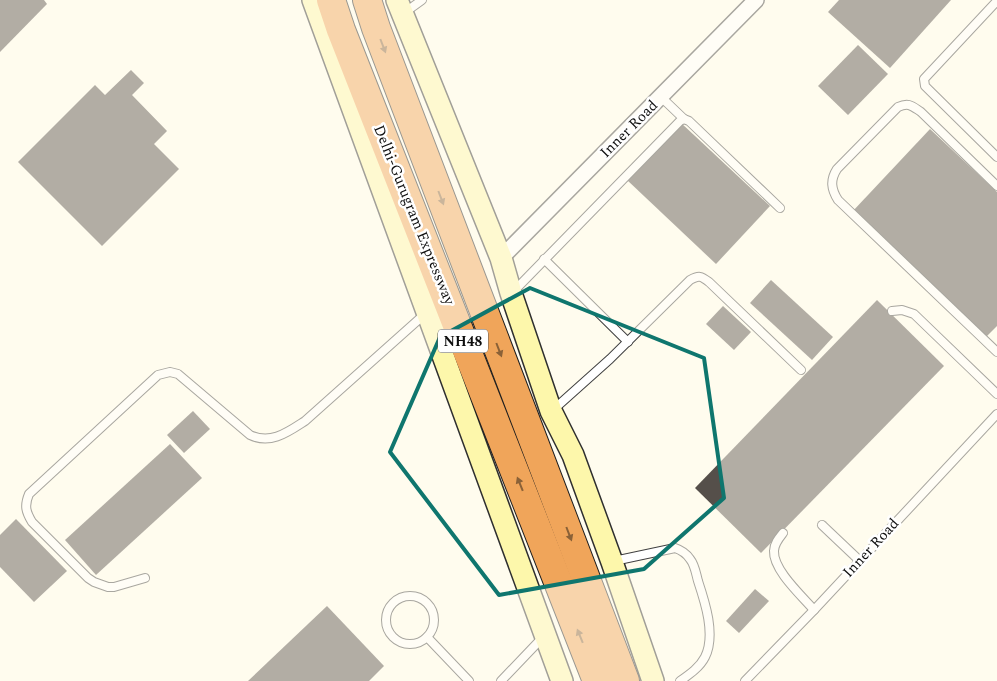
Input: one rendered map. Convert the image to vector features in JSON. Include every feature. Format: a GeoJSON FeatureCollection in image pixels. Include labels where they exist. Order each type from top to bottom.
{"type":"FeatureCollection","features":[{"type":"Feature","properties":{"kind":"highway","name":"Delhi-Gurugram Expressway"},"geometry":{"type":"LineString","coordinates":[[331,0],[340,30],[597,681]]}},
{"type":"Feature","properties":{"kind":"highway","name":"Delhi-Gurugram Expressway"},"geometry":{"type":"LineString","coordinates":[[367,0],[376,28],[625,681]]}},
{"type":"Feature","properties":{"kind":"main road"},"geometry":{"type":"LineString","coordinates":[[313,0],[562,681]]}},
{"type":"Feature","properties":{"kind":"main road"},"geometry":{"type":"LineString","coordinates":[[399,7],[501,258],[551,411],[573,455],[653,681]]}},
{"type":"Feature","properties":{"kind":"street","name":"Inner Road"},"geometry":{"type":"LineString","coordinates":[[501,258],[756,0]]}},
{"type":"Feature","properties":{"kind":"lane"},"geometry":{"type":"LineString","coordinates":[[399,7],[422,0]]}},
{"type":"Feature","properties":{"kind":"lane"},"geometry":{"type":"LineString","coordinates":[[997,1],[924,79],[925,86],[997,157]]}},
{"type":"Feature","properties":{"kind":"lane"},"geometry":{"type":"LineString","coordinates":[[661,97],[684,118],[689,120],[780,208]]}},
{"type":"Feature","properties":{"kind":"lane"},"geometry":{"type":"LineString","coordinates":[[997,186],[921,112],[911,105],[905,104],[898,107],[836,169],[833,175],[832,187],[838,200],[997,352]]}},
{"type":"Feature","properties":{"kind":"lane"},"geometry":{"type":"LineString","coordinates":[[511,293],[684,118]]}},
{"type":"Feature","properties":{"kind":"lane"},"geometry":{"type":"LineString","coordinates":[[544,259],[628,342]]}},
{"type":"Feature","properties":{"kind":"lane"},"geometry":{"type":"LineString","coordinates":[[551,411],[610,360],[695,277],[701,277],[709,282],[801,370]]}},
{"type":"Feature","properties":{"kind":"lane"},"geometry":{"type":"LineString","coordinates":[[892,311],[902,310],[914,314],[997,394]]}},
{"type":"Feature","properties":{"kind":"lane"},"geometry":{"type":"LineString","coordinates":[[145,578],[114,587],[101,585],[88,578],[27,515],[28,494],[158,375],[170,372],[178,374],[250,436],[266,439],[273,438],[305,421],[427,311]]}},
{"type":"Feature","properties":{"kind":"lane","name":"Inner Road"},"geometry":{"type":"LineString","coordinates":[[745,681],[997,414]]}},
{"type":"Feature","properties":{"kind":"lane"},"geometry":{"type":"LineString","coordinates":[[822,525],[860,561]]}},
{"type":"Feature","properties":{"kind":"lane"},"geometry":{"type":"LineString","coordinates":[[784,533],[778,539],[774,550],[776,562],[782,574],[814,610]]}},
{"type":"Feature","properties":{"kind":"lane"},"geometry":{"type":"LineString","coordinates":[[612,562],[674,548],[686,554],[693,563],[706,602],[710,631],[708,647],[699,666],[680,681]]}},
{"type":"Feature","properties":{"kind":"lane"},"geometry":{"type":"LineString","coordinates":[[413,596],[420,598],[426,603],[431,608],[434,616],[432,631],[427,637],[420,642],[412,644],[404,644],[396,640],[390,634],[386,619],[392,604],[405,597],[413,596]]}},
{"type":"Feature","properties":{"kind":"lane"},"geometry":{"type":"LineString","coordinates":[[501,681],[546,635]]}},
{"type":"Feature","properties":{"kind":"lane"},"geometry":{"type":"LineString","coordinates":[[427,637],[469,681]]}},
{"type":"Feature","properties":{"kind":"highlighted area"},"geometry":{"type":"Polygon","coordinates":[[[530,288],[704,358],[724,498],[644,569],[499,595],[390,452],[440,337],[530,288]]]}},
{"type":"Feature","properties":{"kind":"building"},"geometry":{"type":"Polygon","coordinates":[[[0,0],[44,0],[47,4],[0,52],[0,0]]]}},
{"type":"Feature","properties":{"kind":"building"},"geometry":{"type":"Polygon","coordinates":[[[839,0],[951,0],[890,68],[828,12],[839,0]]]}},
{"type":"Feature","properties":{"kind":"building"},"geometry":{"type":"Polygon","coordinates":[[[858,45],[888,74],[848,115],[818,86],[858,45]]]}},
{"type":"Feature","properties":{"kind":"building"},"geometry":{"type":"Polygon","coordinates":[[[131,70],[144,83],[132,95],[167,131],[154,144],[179,169],[102,246],[18,162],[95,85],[105,95],[131,70]]]}},
{"type":"Feature","properties":{"kind":"building"},"geometry":{"type":"Polygon","coordinates":[[[680,122],[770,206],[716,264],[627,180],[680,122]]]}},
{"type":"Feature","properties":{"kind":"building"},"geometry":{"type":"Polygon","coordinates":[[[930,129],[997,192],[997,326],[985,338],[852,212],[930,129]]]}},
{"type":"Feature","properties":{"kind":"building"},"geometry":{"type":"Polygon","coordinates":[[[771,280],[833,337],[812,360],[750,303],[771,280]]]}},
{"type":"Feature","properties":{"kind":"building"},"geometry":{"type":"Polygon","coordinates":[[[877,300],[944,366],[761,553],[695,488],[877,300]]]}},
{"type":"Feature","properties":{"kind":"building"},"geometry":{"type":"Polygon","coordinates":[[[723,306],[751,332],[734,350],[706,324],[723,306]]]}},
{"type":"Feature","properties":{"kind":"building"},"geometry":{"type":"Polygon","coordinates":[[[193,411],[210,429],[184,453],[167,435],[193,411]]]}},
{"type":"Feature","properties":{"kind":"building"},"geometry":{"type":"Polygon","coordinates":[[[170,444],[202,478],[96,575],[65,540],[170,444]]]}},
{"type":"Feature","properties":{"kind":"building"},"geometry":{"type":"Polygon","coordinates":[[[16,519],[67,571],[34,602],[0,567],[0,535],[16,519]]]}},
{"type":"Feature","properties":{"kind":"building"},"geometry":{"type":"Polygon","coordinates":[[[755,589],[769,601],[739,633],[726,621],[755,589]]]}},
{"type":"Feature","properties":{"kind":"building"},"geometry":{"type":"Polygon","coordinates":[[[327,606],[384,666],[369,681],[248,681],[327,606]]]}}]}
